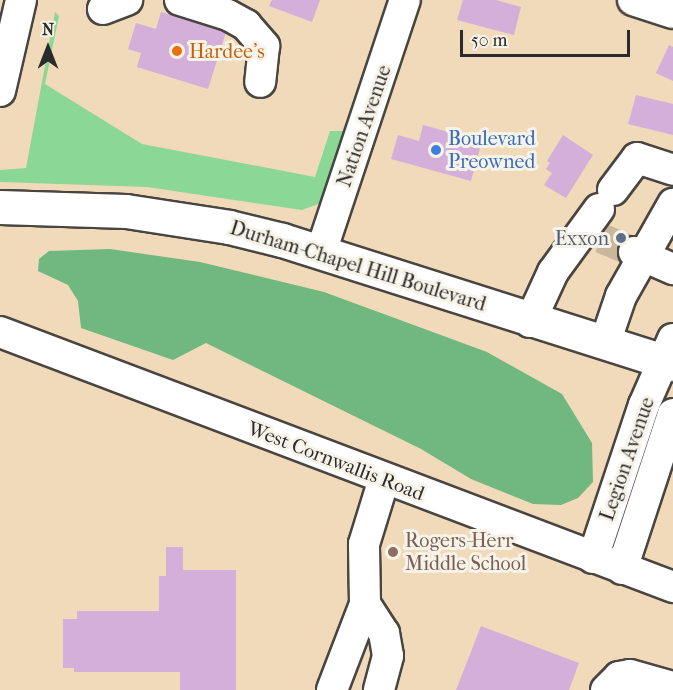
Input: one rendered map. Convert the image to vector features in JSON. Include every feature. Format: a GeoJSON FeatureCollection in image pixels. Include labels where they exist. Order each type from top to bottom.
{"type":"FeatureCollection","features":[{"type":"Feature","properties":{"kind":"main road","name":"Durham-Chapel Hill Boulevard"},"geometry":{"type":"LineString","coordinates":[[0,207],[63,207],[162,215],[229,227],[321,252],[605,343],[671,355]]}},
{"type":"Feature","properties":{"kind":"street"},"geometry":{"type":"LineString","coordinates":[[1,77],[21,0]]}},
{"type":"Feature","properties":{"kind":"street"},"geometry":{"type":"LineString","coordinates":[[180,0],[228,15],[246,25],[264,46],[260,82]]}},
{"type":"Feature","properties":{"kind":"street","name":"Nation Avenue"},"geometry":{"type":"LineString","coordinates":[[321,252],[405,0]]}},
{"type":"Feature","properties":{"kind":"street"},"geometry":{"type":"LineString","coordinates":[[633,0],[673,13]]}},
{"type":"Feature","properties":{"kind":"street"},"geometry":{"type":"LineString","coordinates":[[531,321],[553,272],[599,217],[637,158],[673,170]]}},
{"type":"Feature","properties":{"kind":"street"},"geometry":{"type":"LineString","coordinates":[[605,343],[621,296],[639,254],[673,204]]}},
{"type":"Feature","properties":{"kind":"street"},"geometry":{"type":"LineString","coordinates":[[639,254],[673,269]]}},
{"type":"Feature","properties":{"kind":"street","name":"West Cornwallis Road"},"geometry":{"type":"LineString","coordinates":[[0,332],[673,587]]}},
{"type":"Feature","properties":{"kind":"street","name":"Legion Avenue"},"geometry":{"type":"LineString","coordinates":[[622,569],[673,412],[671,355]]}},
{"type":"Feature","properties":{"kind":"street","name":"Legion Avenue"},"geometry":{"type":"LineString","coordinates":[[593,558],[644,405],[671,355]]}},
{"type":"Feature","properties":{"kind":"street"},"geometry":{"type":"LineString","coordinates":[[332,690],[364,603],[364,544],[384,479]]}},
{"type":"Feature","properties":{"kind":"street"},"geometry":{"type":"LineString","coordinates":[[364,603],[384,633],[388,656],[379,690]]}},
{"type":"Feature","properties":{"kind":"street"},"geometry":{"type":"LineString","coordinates":[[606,690],[619,677],[630,675],[673,687]]}},
{"type":"Feature","properties":{"kind":"green space"},"geometry":{"type":"Polygon","coordinates":[[[55,12],[59,16],[45,84],[142,144],[315,177],[330,131],[347,131],[321,203],[302,210],[147,187],[0,182],[0,170],[26,168],[55,12]]]}},
{"type":"Feature","properties":{"kind":"green space"},"geometry":{"type":"Polygon","coordinates":[[[110,249],[200,262],[324,292],[487,352],[562,394],[592,443],[593,482],[578,498],[561,505],[533,504],[471,479],[421,449],[206,343],[173,360],[81,328],[78,301],[68,285],[38,271],[39,259],[49,251],[110,249]]]}},
{"type":"Feature","properties":{"kind":"building"},"geometry":{"type":"Polygon","coordinates":[[[272,0],[320,0],[312,22],[269,6],[272,0]]]}},
{"type":"Feature","properties":{"kind":"building"},"geometry":{"type":"Polygon","coordinates":[[[463,0],[496,0],[521,7],[514,35],[457,20],[463,0]]]}},
{"type":"Feature","properties":{"kind":"building","name":"Hardee's"},"geometry":{"type":"Polygon","coordinates":[[[161,12],[226,32],[208,89],[137,67],[141,53],[128,49],[136,23],[156,29],[161,12]]]}},
{"type":"Feature","properties":{"kind":"building"},"geometry":{"type":"Polygon","coordinates":[[[669,45],[673,47],[673,81],[656,73],[669,45]]]}},
{"type":"Feature","properties":{"kind":"building"},"geometry":{"type":"Polygon","coordinates":[[[636,95],[673,104],[673,135],[628,124],[636,95]]]}},
{"type":"Feature","properties":{"kind":"building","name":"Boulevard Preowned"},"geometry":{"type":"Polygon","coordinates":[[[423,125],[482,141],[471,181],[391,159],[398,135],[419,141],[423,125]]]}},
{"type":"Feature","properties":{"kind":"building"},"geometry":{"type":"Polygon","coordinates":[[[563,135],[593,155],[566,198],[544,185],[552,173],[546,169],[550,163],[547,161],[563,135]]]}},
{"type":"Feature","properties":{"kind":"building"},"geometry":{"type":"Polygon","coordinates":[[[166,547],[183,547],[183,570],[236,570],[236,690],[180,690],[180,672],[74,672],[74,668],[63,668],[63,619],[77,619],[77,611],[159,611],[159,576],[166,576],[166,547]]]}},
{"type":"Feature","properties":{"kind":"building","name":"Rogers-Herr Middle School"},"geometry":{"type":"Polygon","coordinates":[[[481,626],[579,663],[569,690],[456,690],[481,626]]]}},
{"type":"Feature","properties":{"kind":"tunnel"},"geometry":{"type":"LineString","coordinates":[[601,238],[634,252]]}},
{"type":"Feature","properties":{"kind":"place","name":"Hardee's"},"geometry":{"type":"Point","coordinates":[177,51]}},
{"type":"Feature","properties":{"kind":"place","name":"Boulevard Preowned"},"geometry":{"type":"Point","coordinates":[436,150]}},
{"type":"Feature","properties":{"kind":"place","name":"Exxon"},"geometry":{"type":"Point","coordinates":[621,238]}},
{"type":"Feature","properties":{"kind":"place","name":"Rogers-Herr Middle School"},"geometry":{"type":"Point","coordinates":[393,552]}}]}
